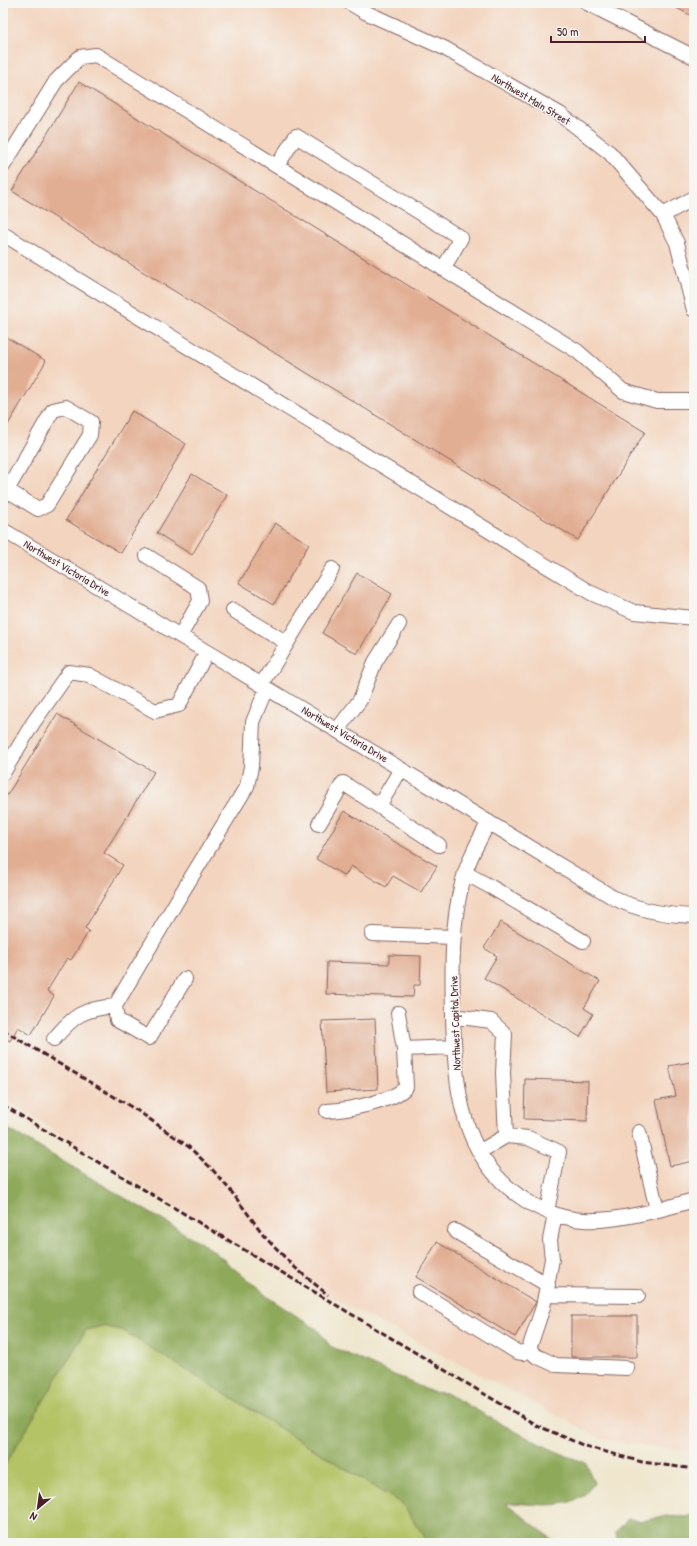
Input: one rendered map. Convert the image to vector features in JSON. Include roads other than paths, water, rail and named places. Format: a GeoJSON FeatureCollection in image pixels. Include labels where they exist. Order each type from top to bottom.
{"type":"FeatureCollection","features":[{"type":"Feature","properties":{"kind":"street","name":"Northwest Main Street"},"geometry":{"type":"LineString","coordinates":[[350,3],[365,12],[444,48],[560,114],[610,153],[663,215],[677,243],[694,310]]}},
{"type":"Feature","properties":{"kind":"street"},"geometry":{"type":"LineString","coordinates":[[587,3],[694,57]]}},
{"type":"Feature","properties":{"kind":"street"},"geometry":{"type":"LineString","coordinates":[[3,166],[56,81],[80,57],[96,55],[577,351],[624,391],[657,401],[694,401]]}},
{"type":"Feature","properties":{"kind":"street"},"geometry":{"type":"LineString","coordinates":[[277,166],[296,136],[461,238],[443,269]]}},
{"type":"Feature","properties":{"kind":"street"},"geometry":{"type":"LineString","coordinates":[[663,215],[694,198]]}},
{"type":"Feature","properties":{"kind":"street"},"geometry":{"type":"LineString","coordinates":[[3,234],[591,593],[634,612],[694,618]]}},
{"type":"Feature","properties":{"kind":"street"},"geometry":{"type":"LineString","coordinates":[[66,407],[91,422],[90,435],[47,505],[38,509],[5,494],[53,410],[66,407]]}},
{"type":"Feature","properties":{"kind":"street","name":"Northwest Victoria Drive"},"geometry":{"type":"LineString","coordinates":[[3,530],[614,898],[629,905],[658,912],[694,916]]}},
{"type":"Feature","properties":{"kind":"street"},"geometry":{"type":"LineString","coordinates":[[147,556],[198,588],[200,601],[180,636]]}},
{"type":"Feature","properties":{"kind":"street"},"geometry":{"type":"LineString","coordinates":[[185,979],[149,1038],[117,1020],[115,1006],[247,786],[251,767],[253,722],[264,686],[287,643],[332,569]]}},
{"type":"Feature","properties":{"kind":"street"},"geometry":{"type":"LineString","coordinates":[[233,610],[287,643]]}},
{"type":"Feature","properties":{"kind":"street"},"geometry":{"type":"LineString","coordinates":[[337,730],[360,700],[375,662],[399,624]]}},
{"type":"Feature","properties":{"kind":"street"},"geometry":{"type":"LineString","coordinates":[[3,773],[33,723],[69,672],[89,676],[155,711],[179,704],[207,652]]}},
{"type":"Feature","properties":{"kind":"street"},"geometry":{"type":"LineString","coordinates":[[379,806],[401,769]]}},
{"type":"Feature","properties":{"kind":"street"},"geometry":{"type":"LineString","coordinates":[[319,824],[343,783],[439,845]]}},
{"type":"Feature","properties":{"kind":"street","name":"Northwest Capital Drive"},"geometry":{"type":"LineString","coordinates":[[489,822],[478,842],[465,873],[455,918],[454,937],[454,1047],[460,1099],[467,1126],[479,1152],[492,1172],[509,1188],[529,1203],[566,1218],[602,1220],[657,1210],[694,1200]]}},
{"type":"Feature","properties":{"kind":"street"},"geometry":{"type":"LineString","coordinates":[[465,873],[491,886],[584,941]]}},
{"type":"Feature","properties":{"kind":"street"},"geometry":{"type":"LineString","coordinates":[[372,934],[454,937]]}},
{"type":"Feature","properties":{"kind":"street"},"geometry":{"type":"LineString","coordinates":[[54,1039],[76,1016],[97,1008],[115,1006]]}},
{"type":"Feature","properties":{"kind":"street"},"geometry":{"type":"LineString","coordinates":[[328,1111],[344,1110],[392,1097],[402,1092],[406,1087],[404,1049],[398,1013]]}},
{"type":"Feature","properties":{"kind":"street"},"geometry":{"type":"LineString","coordinates":[[453,1016],[491,1021],[505,1034],[503,1073],[506,1136]]}},
{"type":"Feature","properties":{"kind":"street"},"geometry":{"type":"LineString","coordinates":[[404,1049],[454,1047]]}},
{"type":"Feature","properties":{"kind":"street"},"geometry":{"type":"LineString","coordinates":[[639,1132],[657,1210]]}},
{"type":"Feature","properties":{"kind":"street"},"geometry":{"type":"LineString","coordinates":[[419,1292],[517,1352],[523,1353],[529,1349],[544,1307],[552,1259],[550,1240],[551,1212],[558,1152],[528,1138],[506,1136],[479,1152]]}},
{"type":"Feature","properties":{"kind":"street"},"geometry":{"type":"LineString","coordinates":[[455,1231],[547,1290],[638,1296]]}},
{"type":"Feature","properties":{"kind":"street"},"geometry":{"type":"LineString","coordinates":[[529,1349],[536,1356],[556,1365],[628,1368]]}},
{"type":"Feature","properties":{"kind":"railway"},"geometry":{"type":"LineString","coordinates":[[3,1030],[138,1111],[189,1147],[211,1168],[230,1190],[263,1234],[292,1265],[328,1295]]}},
{"type":"Feature","properties":{"kind":"railway"},"geometry":{"type":"LineString","coordinates":[[3,1105],[536,1425],[585,1446],[642,1462],[694,1469]]}}]}
